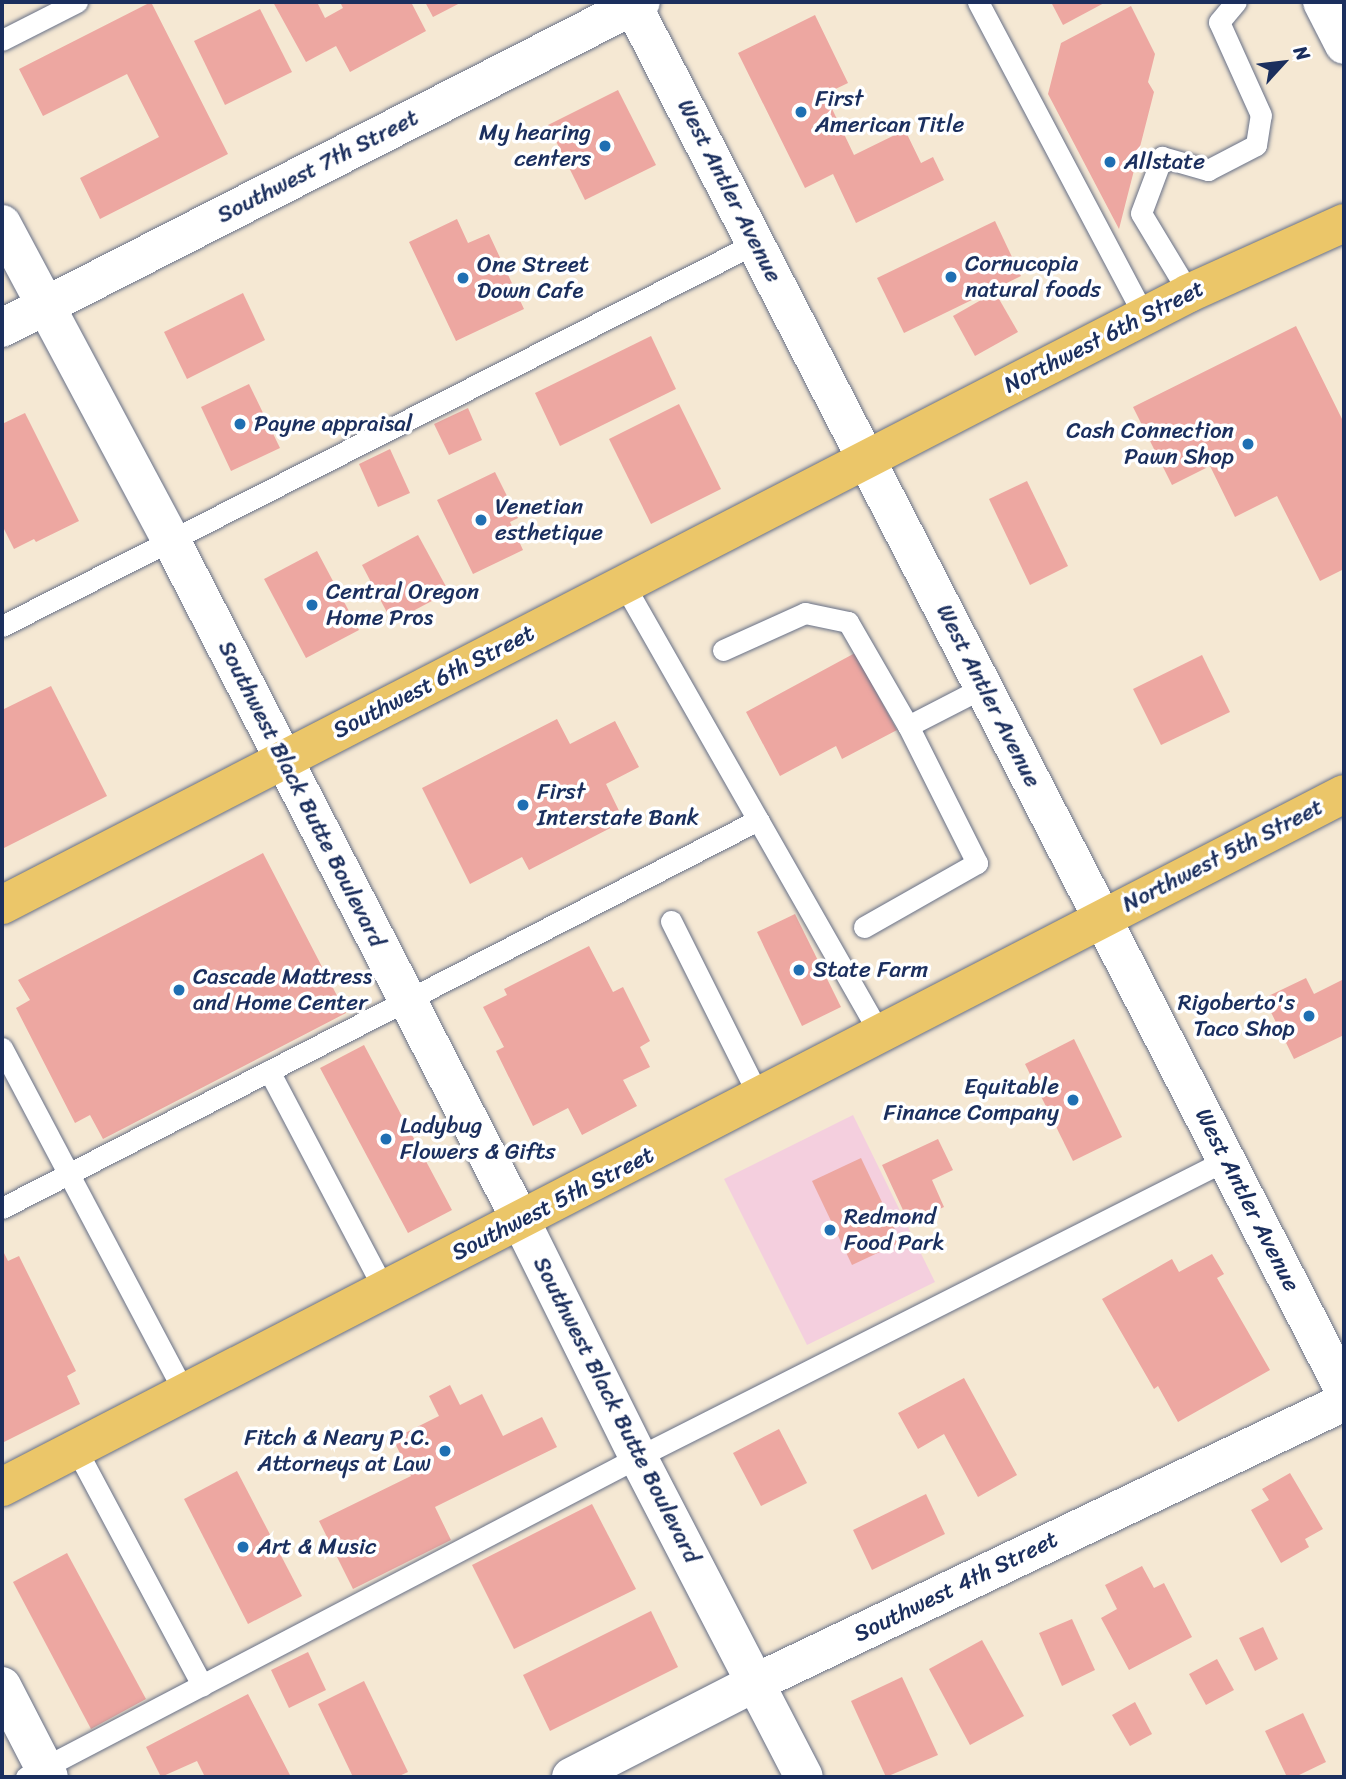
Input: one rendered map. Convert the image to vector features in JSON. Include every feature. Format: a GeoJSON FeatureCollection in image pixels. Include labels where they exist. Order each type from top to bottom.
{"type":"FeatureCollection","features":[{"type":"Feature","properties":{"kind":"main road","name":"Northwest 6th Street"},"geometry":{"type":"LineString","coordinates":[[866,458],[1189,293],[1344,223]]}},
{"type":"Feature","properties":{"kind":"main road","name":"Southwest 6th Street"},"geometry":{"type":"LineString","coordinates":[[2,905],[866,458]]}},
{"type":"Feature","properties":{"kind":"main road","name":"Northwest 5th Street"},"geometry":{"type":"LineString","coordinates":[[1102,918],[1344,794]]}},
{"type":"Feature","properties":{"kind":"main road","name":"Southwest 5th Street"},"geometry":{"type":"LineString","coordinates":[[2,1487],[521,1221],[1102,918]]}},
{"type":"Feature","properties":{"kind":"street"},"geometry":{"type":"LineString","coordinates":[[1322,2],[1344,46]]}},
{"type":"Feature","properties":{"kind":"street","name":"West Antler Avenue"},"geometry":{"type":"LineString","coordinates":[[635,3],[1344,1390]]}},
{"type":"Feature","properties":{"kind":"street","name":"Southwest 7th Street"},"geometry":{"type":"LineString","coordinates":[[2,328],[635,3]]}},
{"type":"Feature","properties":{"kind":"street","name":"Southwest Black Butte Boulevard"},"geometry":{"type":"LineString","coordinates":[[2,224],[43,306],[171,541],[804,1777]]}},
{"type":"Feature","properties":{"kind":"street","name":"Southwest 4th Street"},"geometry":{"type":"LineString","coordinates":[[571,1777],[755,1683],[1344,1402]]}},
{"type":"Feature","properties":{"kind":"street"},"geometry":{"type":"LineString","coordinates":[[2,1686],[39,1774]]}},
{"type":"Feature","properties":{"kind":"lane"},"geometry":{"type":"LineString","coordinates":[[2,40],[77,2]]}},
{"type":"Feature","properties":{"kind":"lane"},"geometry":{"type":"LineString","coordinates":[[978,2],[1143,316]]}},
{"type":"Feature","properties":{"kind":"lane"},"geometry":{"type":"LineString","coordinates":[[1189,293],[1141,213],[1162,157],[1208,170],[1256,145],[1261,115],[1219,22],[1236,2]]}},
{"type":"Feature","properties":{"kind":"lane"},"geometry":{"type":"LineString","coordinates":[[2,626],[756,243]]}},
{"type":"Feature","properties":{"kind":"lane"},"geometry":{"type":"LineString","coordinates":[[623,583],[880,1034]]}},
{"type":"Feature","properties":{"kind":"lane"},"geometry":{"type":"LineString","coordinates":[[723,650],[805,613],[848,622],[908,726],[976,863],[864,928]]}},
{"type":"Feature","properties":{"kind":"lane"},"geometry":{"type":"LineString","coordinates":[[908,726],[984,688]]}},
{"type":"Feature","properties":{"kind":"lane"},"geometry":{"type":"LineString","coordinates":[[2,1208],[758,820]]}},
{"type":"Feature","properties":{"kind":"lane"},"geometry":{"type":"LineString","coordinates":[[671,921],[759,1097]]}},
{"type":"Feature","properties":{"kind":"lane"},"geometry":{"type":"LineString","coordinates":[[2,1048],[185,1393]]}},
{"type":"Feature","properties":{"kind":"lane"},"geometry":{"type":"LineString","coordinates":[[270,1070],[385,1291]]}},
{"type":"Feature","properties":{"kind":"lane"},"geometry":{"type":"LineString","coordinates":[[39,1774],[202,1685],[638,1457],[1226,1160]]}},
{"type":"Feature","properties":{"kind":"lane"},"geometry":{"type":"LineString","coordinates":[[76,1449],[202,1685]]}},
{"type":"Feature","properties":{"kind":"shaded area","name":"Redmond Food Park"},"geometry":{"type":"Polygon","coordinates":[[[853,1115],[935,1282],[807,1345],[724,1179],[853,1115]]]}},
{"type":"Feature","properties":{"kind":"building"},"geometry":{"type":"Polygon","coordinates":[[[151,2],[228,154],[100,219],[80,178],[159,137],[127,74],[43,116],[19,69],[151,2]]]}},
{"type":"Feature","properties":{"kind":"building"},"geometry":{"type":"Polygon","coordinates":[[[273,2],[317,2],[325,18],[343,8],[340,2],[411,2],[426,31],[350,72],[336,46],[306,62],[273,2]]]}},
{"type":"Feature","properties":{"kind":"building"},"geometry":{"type":"Polygon","coordinates":[[[425,2],[462,2],[433,17],[425,2]]]}},
{"type":"Feature","properties":{"kind":"building"},"geometry":{"type":"Polygon","coordinates":[[[1051,2],[1106,2],[1063,25],[1051,2]]]}},
{"type":"Feature","properties":{"kind":"building","name":"Allstate"},"geometry":{"type":"Polygon","coordinates":[[[1131,6],[1155,54],[1148,82],[1154,92],[1119,229],[1048,94],[1061,43],[1131,6]]]}},
{"type":"Feature","properties":{"kind":"building"},"geometry":{"type":"Polygon","coordinates":[[[260,9],[292,72],[225,105],[194,41],[260,9]]]}},
{"type":"Feature","properties":{"kind":"building","name":"First American Title"},"geometry":{"type":"Polygon","coordinates":[[[815,15],[848,83],[825,94],[854,155],[905,130],[921,163],[933,157],[944,180],[856,223],[833,174],[805,188],[738,53],[815,15]]]}},
{"type":"Feature","properties":{"kind":"building"},"geometry":{"type":"Polygon","coordinates":[[[618,90],[656,165],[585,200],[548,125],[618,90]]]}},
{"type":"Feature","properties":{"kind":"building"},"geometry":{"type":"Polygon","coordinates":[[[457,219],[468,243],[489,234],[524,309],[456,341],[409,242],[457,219]]]}},
{"type":"Feature","properties":{"kind":"building"},"geometry":{"type":"Polygon","coordinates":[[[995,221],[1021,276],[904,333],[877,278],[995,221]]]}},
{"type":"Feature","properties":{"kind":"building"},"geometry":{"type":"Polygon","coordinates":[[[995,292],[1018,332],[975,356],[953,316],[995,292]]]}},
{"type":"Feature","properties":{"kind":"building"},"geometry":{"type":"Polygon","coordinates":[[[243,293],[265,340],[187,379],[164,332],[243,293]]]}},
{"type":"Feature","properties":{"kind":"building","name":"Cash Connection Pawn Shop"},"geometry":{"type":"Polygon","coordinates":[[[1296,326],[1344,423],[1344,569],[1320,581],[1277,496],[1235,517],[1210,466],[1172,485],[1133,407],[1296,326]]]}},
{"type":"Feature","properties":{"kind":"building"},"geometry":{"type":"Polygon","coordinates":[[[651,336],[676,389],[560,446],[535,393],[651,336]]]}},
{"type":"Feature","properties":{"kind":"building"},"geometry":{"type":"Polygon","coordinates":[[[249,384],[280,448],[231,471],[201,407],[249,384]]]}},
{"type":"Feature","properties":{"kind":"building"},"geometry":{"type":"Polygon","coordinates":[[[679,404],[721,489],[651,524],[609,439],[679,404]]]}},
{"type":"Feature","properties":{"kind":"building"},"geometry":{"type":"Polygon","coordinates":[[[468,408],[482,440],[449,455],[434,424],[468,408]]]}},
{"type":"Feature","properties":{"kind":"building"},"geometry":{"type":"Polygon","coordinates":[[[25,413],[79,521],[36,542],[34,539],[14,549],[2,525],[2,424],[25,413]]]}},
{"type":"Feature","properties":{"kind":"building"},"geometry":{"type":"Polygon","coordinates":[[[390,449],[410,493],[378,507],[359,464],[390,449]]]}},
{"type":"Feature","properties":{"kind":"building"},"geometry":{"type":"Polygon","coordinates":[[[495,472],[518,518],[510,522],[523,550],[473,574],[437,500],[495,472]]]}},
{"type":"Feature","properties":{"kind":"building"},"geometry":{"type":"Polygon","coordinates":[[[1027,481],[1068,566],[1030,585],[989,499],[1027,481]]]}},
{"type":"Feature","properties":{"kind":"building"},"geometry":{"type":"Polygon","coordinates":[[[418,535],[449,592],[392,622],[362,565],[418,535]]]}},
{"type":"Feature","properties":{"kind":"building","name":"Central Oregon Home Pros"},"geometry":{"type":"Polygon","coordinates":[[[317,551],[359,630],[306,658],[264,579],[317,551]]]}},
{"type":"Feature","properties":{"kind":"building"},"geometry":{"type":"Polygon","coordinates":[[[855,653],[897,730],[842,759],[836,746],[780,776],[746,712],[855,653]]]}},
{"type":"Feature","properties":{"kind":"building"},"geometry":{"type":"Polygon","coordinates":[[[1202,655],[1230,712],[1161,745],[1133,689],[1202,655]]]}},
{"type":"Feature","properties":{"kind":"building"},"geometry":{"type":"Polygon","coordinates":[[[51,686],[107,796],[2,849],[2,710],[51,686]]]}},
{"type":"Feature","properties":{"kind":"building","name":"First Interstate Bank"},"geometry":{"type":"Polygon","coordinates":[[[557,719],[570,744],[615,721],[639,767],[606,784],[624,821],[529,870],[522,857],[470,884],[422,788],[557,719]]]}},
{"type":"Feature","properties":{"kind":"building","name":"Cascade Mattress and Home Center"},"geometry":{"type":"Polygon","coordinates":[[[263,853],[346,1013],[103,1139],[90,1115],[75,1123],[16,1008],[30,1000],[18,980],[263,853]]]}},
{"type":"Feature","properties":{"kind":"building","name":"State Farm"},"geometry":{"type":"Polygon","coordinates":[[[795,914],[841,1007],[802,1026],[757,932],[795,914]]]}},
{"type":"Feature","properties":{"kind":"building"},"geometry":{"type":"Polygon","coordinates":[[[589,946],[613,992],[623,987],[650,1041],[640,1047],[650,1067],[623,1080],[637,1106],[582,1135],[568,1108],[533,1126],[496,1051],[504,1047],[483,1007],[507,995],[504,989],[589,946]]]}},
{"type":"Feature","properties":{"kind":"building","name":"Rigoberto's Taco Shop"},"geometry":{"type":"Polygon","coordinates":[[[1306,978],[1314,994],[1344,979],[1344,1035],[1294,1059],[1264,998],[1306,978]]]}},
{"type":"Feature","properties":{"kind":"building","name":"Equitable Finance Company"},"geometry":{"type":"Polygon","coordinates":[[[1074,1039],[1122,1137],[1073,1161],[1025,1064],[1074,1039]]]}},
{"type":"Feature","properties":{"kind":"building","name":"Ladybug Flowers & Gifts"},"geometry":{"type":"Polygon","coordinates":[[[364,1045],[452,1210],[408,1233],[320,1068],[364,1045]]]}},
{"type":"Feature","properties":{"kind":"building"},"geometry":{"type":"Polygon","coordinates":[[[938,1139],[953,1170],[932,1180],[944,1207],[909,1223],[882,1165],[938,1139]]]}},
{"type":"Feature","properties":{"kind":"building"},"geometry":{"type":"Polygon","coordinates":[[[861,1158],[901,1242],[852,1265],[812,1181],[861,1158]]]}},
{"type":"Feature","properties":{"kind":"building"},"geometry":{"type":"Polygon","coordinates":[[[2,1249],[8,1261],[19,1256],[76,1371],[67,1376],[80,1404],[2,1443],[2,1249]]]}},
{"type":"Feature","properties":{"kind":"building"},"geometry":{"type":"Polygon","coordinates":[[[1212,1254],[1224,1274],[1217,1278],[1270,1370],[1178,1422],[1158,1386],[1154,1389],[1102,1299],[1172,1259],[1179,1272],[1212,1254]]]}},
{"type":"Feature","properties":{"kind":"building"},"geometry":{"type":"Polygon","coordinates":[[[964,1378],[1017,1475],[978,1497],[944,1434],[918,1449],[898,1413],[964,1378]]]}},
{"type":"Feature","properties":{"kind":"building"},"geometry":{"type":"Polygon","coordinates":[[[450,1385],[460,1405],[482,1394],[503,1436],[542,1417],[557,1447],[435,1507],[451,1540],[353,1589],[319,1521],[411,1476],[393,1439],[439,1416],[429,1396],[450,1385]]]}},
{"type":"Feature","properties":{"kind":"building"},"geometry":{"type":"Polygon","coordinates":[[[779,1429],[807,1483],[761,1506],[733,1453],[779,1429]]]}},
{"type":"Feature","properties":{"kind":"building","name":"Art & Music"},"geometry":{"type":"Polygon","coordinates":[[[237,1471],[302,1596],[248,1624],[184,1499],[237,1471]]]}},
{"type":"Feature","properties":{"kind":"building"},"geometry":{"type":"Polygon","coordinates":[[[1290,1473],[1323,1529],[1305,1539],[1309,1547],[1281,1563],[1251,1510],[1269,1500],[1262,1489],[1290,1473]]]}},
{"type":"Feature","properties":{"kind":"building"},"geometry":{"type":"Polygon","coordinates":[[[926,1494],[945,1534],[872,1570],[853,1530],[926,1494]]]}},
{"type":"Feature","properties":{"kind":"building"},"geometry":{"type":"Polygon","coordinates":[[[592,1504],[636,1589],[514,1649],[472,1565],[592,1504]]]}},
{"type":"Feature","properties":{"kind":"building"},"geometry":{"type":"Polygon","coordinates":[[[67,1553],[146,1699],[91,1729],[13,1582],[67,1553]]]}},
{"type":"Feature","properties":{"kind":"building"},"geometry":{"type":"Polygon","coordinates":[[[1142,1566],[1154,1588],[1164,1583],[1192,1637],[1129,1670],[1101,1618],[1117,1609],[1105,1585],[1142,1566]]]}},
{"type":"Feature","properties":{"kind":"building"},"geometry":{"type":"Polygon","coordinates":[[[651,1611],[678,1667],[550,1731],[523,1675],[651,1611]]]}},
{"type":"Feature","properties":{"kind":"building"},"geometry":{"type":"Polygon","coordinates":[[[1072,1619],[1095,1670],[1062,1686],[1039,1633],[1072,1619]]]}},
{"type":"Feature","properties":{"kind":"building"},"geometry":{"type":"Polygon","coordinates":[[[1263,1627],[1278,1659],[1255,1671],[1239,1638],[1263,1627]]]}},
{"type":"Feature","properties":{"kind":"building"},"geometry":{"type":"Polygon","coordinates":[[[982,1640],[1024,1716],[970,1745],[929,1669],[982,1640]]]}},
{"type":"Feature","properties":{"kind":"building"},"geometry":{"type":"Polygon","coordinates":[[[308,1652],[326,1690],[289,1708],[271,1670],[308,1652]]]}},
{"type":"Feature","properties":{"kind":"building"},"geometry":{"type":"Polygon","coordinates":[[[1217,1659],[1234,1690],[1206,1705],[1189,1674],[1217,1659]]]}},
{"type":"Feature","properties":{"kind":"building"},"geometry":{"type":"Polygon","coordinates":[[[902,1677],[938,1755],[886,1777],[851,1701],[902,1677]]]}},
{"type":"Feature","properties":{"kind":"building"},"geometry":{"type":"Polygon","coordinates":[[[364,1681],[408,1772],[397,1777],[353,1777],[318,1704],[364,1681]]]}},
{"type":"Feature","properties":{"kind":"building"},"geometry":{"type":"Polygon","coordinates":[[[248,1694],[291,1777],[205,1777],[197,1761],[161,1777],[146,1747],[248,1694]]]}},
{"type":"Feature","properties":{"kind":"building"},"geometry":{"type":"Polygon","coordinates":[[[1135,1702],[1152,1734],[1130,1746],[1112,1715],[1135,1702]]]}},
{"type":"Feature","properties":{"kind":"building"},"geometry":{"type":"Polygon","coordinates":[[[1303,1713],[1326,1762],[1295,1777],[1287,1777],[1265,1731],[1303,1713]]]}},
{"type":"Feature","properties":{"kind":"place","name":"First American Title"},"geometry":{"type":"Point","coordinates":[801,112]}},
{"type":"Feature","properties":{"kind":"place","name":"My hearing centers"},"geometry":{"type":"Point","coordinates":[605,146]}},
{"type":"Feature","properties":{"kind":"place","name":"Allstate"},"geometry":{"type":"Point","coordinates":[1110,162]}},
{"type":"Feature","properties":{"kind":"place","name":"Cornucopia natural foods"},"geometry":{"type":"Point","coordinates":[951,277]}},
{"type":"Feature","properties":{"kind":"place","name":"One Street Down Cafe"},"geometry":{"type":"Point","coordinates":[463,278]}},
{"type":"Feature","properties":{"kind":"place","name":"Payne appraisal"},"geometry":{"type":"Point","coordinates":[240,424]}},
{"type":"Feature","properties":{"kind":"place","name":"Cash Connection Pawn Shop"},"geometry":{"type":"Point","coordinates":[1248,444]}},
{"type":"Feature","properties":{"kind":"place","name":"Venetian esthetique"},"geometry":{"type":"Point","coordinates":[481,520]}},
{"type":"Feature","properties":{"kind":"place","name":"Central Oregon Home Pros"},"geometry":{"type":"Point","coordinates":[312,605]}},
{"type":"Feature","properties":{"kind":"place","name":"First Interstate Bank"},"geometry":{"type":"Point","coordinates":[523,805]}},
{"type":"Feature","properties":{"kind":"place","name":"State Farm"},"geometry":{"type":"Point","coordinates":[799,970]}},
{"type":"Feature","properties":{"kind":"place","name":"Cascade Mattress and Home Center"},"geometry":{"type":"Point","coordinates":[179,990]}},
{"type":"Feature","properties":{"kind":"place","name":"Rigoberto's Taco Shop"},"geometry":{"type":"Point","coordinates":[1309,1016]}},
{"type":"Feature","properties":{"kind":"place","name":"Equitable Finance Company"},"geometry":{"type":"Point","coordinates":[1073,1100]}},
{"type":"Feature","properties":{"kind":"place","name":"Ladybug Flowers & Gifts"},"geometry":{"type":"Point","coordinates":[386,1139]}},
{"type":"Feature","properties":{"kind":"place","name":"Redmond Food Park"},"geometry":{"type":"Point","coordinates":[830,1230]}},
{"type":"Feature","properties":{"kind":"place","name":"Fitch & Neary P.C. Attorneys at Law"},"geometry":{"type":"Point","coordinates":[445,1451]}},
{"type":"Feature","properties":{"kind":"place","name":"Art & Music"},"geometry":{"type":"Point","coordinates":[243,1547]}}]}
